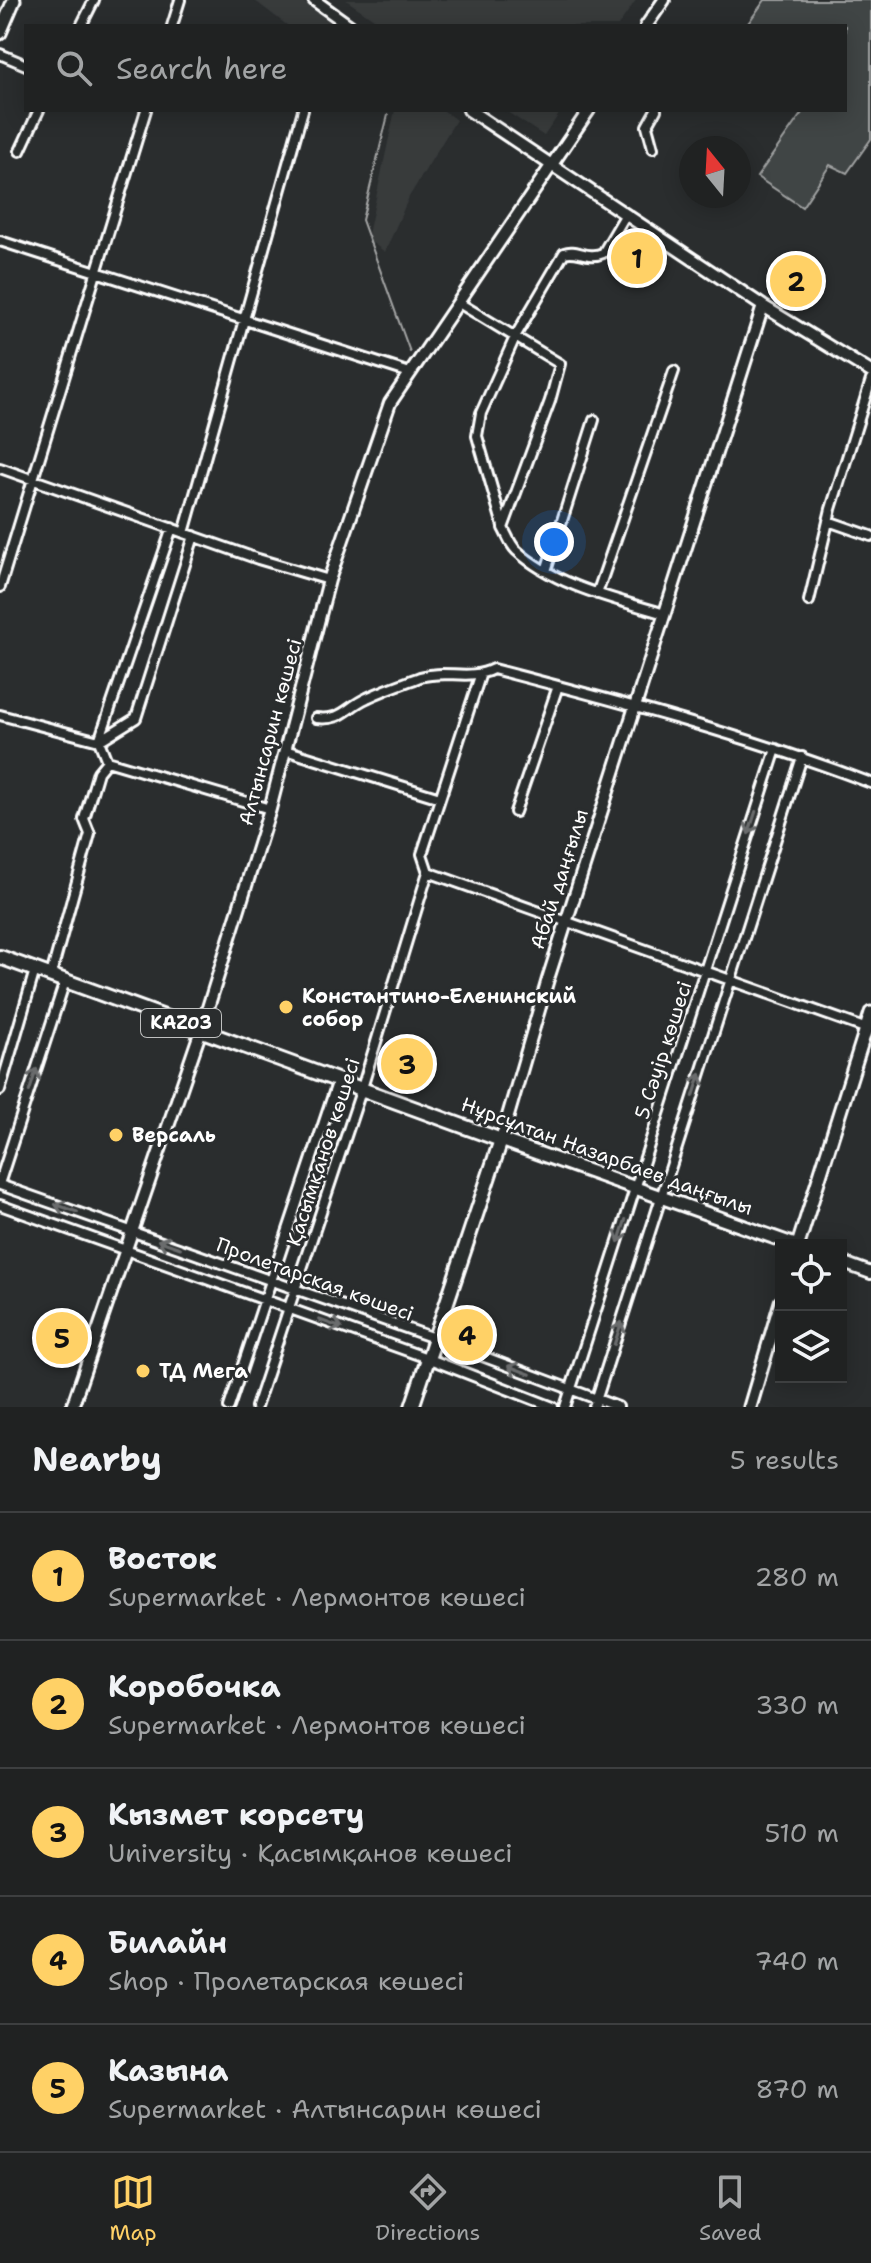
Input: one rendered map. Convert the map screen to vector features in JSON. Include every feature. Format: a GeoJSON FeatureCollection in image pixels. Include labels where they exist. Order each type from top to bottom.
{"type":"FeatureCollection","features":[{"type":"Feature","properties":{"kind":"main road"},"geometry":{"type":"LineString","coordinates":[[0,33],[14,0]]}},
{"type":"Feature","properties":{"kind":"main road","name":"Нұрсұлтан Назарбаев даңғылы"},"geometry":{"type":"LineString","coordinates":[[0,957],[780,1239]]}},
{"type":"Feature","properties":{"kind":"main road"},"geometry":{"type":"LineString","coordinates":[[799,1239],[871,1013]]}},
{"type":"Feature","properties":{"kind":"main road","name":"Абай даңғылы"},"geometry":{"type":"LineString","coordinates":[[412,1407],[501,1140]]}},
{"type":"Feature","properties":{"kind":"main road"},"geometry":{"type":"LineString","coordinates":[[750,1407],[778,1311]]}},
{"type":"Feature","properties":{"kind":"street"},"geometry":{"type":"LineString","coordinates":[[82,24],[94,0]]}},
{"type":"Feature","properties":{"kind":"street"},"geometry":{"type":"LineString","coordinates":[[173,24],[180,0]]}},
{"type":"Feature","properties":{"kind":"street"},"geometry":{"type":"LineString","coordinates":[[314,0],[347,24]]}},
{"type":"Feature","properties":{"kind":"street"},"geometry":{"type":"LineString","coordinates":[[647,24],[664,0]]}},
{"type":"Feature","properties":{"kind":"street"},"geometry":{"type":"LineString","coordinates":[[0,54],[24,64]]}},
{"type":"Feature","properties":{"kind":"street"},"geometry":{"type":"LineString","coordinates":[[20,151],[38,112]]}},
{"type":"Feature","properties":{"kind":"street"},"geometry":{"type":"LineString","coordinates":[[0,587],[146,112]]}},
{"type":"Feature","properties":{"kind":"street"},"geometry":{"type":"LineString","coordinates":[[103,751],[136,718],[302,112]]}},
{"type":"Feature","properties":{"kind":"street"},"geometry":{"type":"LineString","coordinates":[[472,112],[763,306],[871,372]]}},
{"type":"Feature","properties":{"kind":"street","name":"Алтынсарин көшесі"},"geometry":{"type":"LineString","coordinates":[[72,1407],[201,1030],[270,809],[329,580],[390,403],[588,112]]}},
{"type":"Feature","properties":{"kind":"street"},"geometry":{"type":"LineString","coordinates":[[653,148],[647,126],[655,112]]}},
{"type":"Feature","properties":{"kind":"street"},"geometry":{"type":"LineString","coordinates":[[626,214],[603,253],[595,257],[571,251],[564,253],[516,335],[481,413],[477,436],[503,528],[514,548],[546,571],[597,594],[665,614]]}},
{"type":"Feature","properties":{"kind":"street"},"geometry":{"type":"LineString","coordinates":[[0,241],[410,373]]}},
{"type":"Feature","properties":{"kind":"street"},"geometry":{"type":"LineString","coordinates":[[459,303],[557,360],[561,369],[503,528]]}},
{"type":"Feature","properties":{"kind":"street","name":"Абай даңғылы"},"geometry":{"type":"LineString","coordinates":[[501,1140],[567,920],[763,306]]}},
{"type":"Feature","properties":{"kind":"street"},"geometry":{"type":"LineString","coordinates":[[597,594],[674,371]]}},
{"type":"Feature","properties":{"kind":"street"},"geometry":{"type":"LineString","coordinates":[[809,601],[828,521],[871,380]]}},
{"type":"Feature","properties":{"kind":"street"},"geometry":{"type":"LineString","coordinates":[[546,571],[594,420]]}},
{"type":"Feature","properties":{"kind":"street"},"geometry":{"type":"LineString","coordinates":[[0,468],[329,580]]}},
{"type":"Feature","properties":{"kind":"street"},"geometry":{"type":"LineString","coordinates":[[828,521],[871,536]]}},
{"type":"Feature","properties":{"kind":"street"},"geometry":{"type":"LineString","coordinates":[[51,975],[90,834],[84,819],[172,528]]}},
{"type":"Feature","properties":{"kind":"street"},"geometry":{"type":"LineString","coordinates":[[316,718],[339,718],[364,699],[424,676],[444,673],[480,676],[493,669],[635,706],[802,757],[871,783]]}},
{"type":"Feature","properties":{"kind":"street","name":"Қасымқанов көшесі"},"geometry":{"type":"LineString","coordinates":[[256,1407],[362,1088],[428,872],[422,854],[480,676]]}},
{"type":"Feature","properties":{"kind":"street"},"geometry":{"type":"LineString","coordinates":[[515,812],[558,686]]}},
{"type":"Feature","properties":{"kind":"street"},"geometry":{"type":"LineString","coordinates":[[0,715],[270,809]]}},
{"type":"Feature","properties":{"kind":"street","name":"5 Сәуір көшесі"},"geometry":{"type":"LineString","coordinates":[[565,1407],[776,749]]}},
{"type":"Feature","properties":{"kind":"street"},"geometry":{"type":"LineString","coordinates":[[285,750],[440,798]]}},
{"type":"Feature","properties":{"kind":"street"},"geometry":{"type":"LineString","coordinates":[[596,1403],[802,757]]}},
{"type":"Feature","properties":{"kind":"street"},"geometry":{"type":"LineString","coordinates":[[428,872],[868,1029]]}},
{"type":"Feature","properties":{"kind":"street"},"geometry":{"type":"LineString","coordinates":[[0,1090],[35,970]]}},
{"type":"Feature","properties":{"kind":"street"},"geometry":{"type":"LineString","coordinates":[[0,1183],[65,981]]}},
{"type":"Feature","properties":{"kind":"street","name":"Қасымқанов көшесі"},"geometry":{"type":"LineString","coordinates":[[229,1407],[338,1080]]}},
{"type":"Feature","properties":{"kind":"street","name":"Пролетарская көшесі"},"geometry":{"type":"LineString","coordinates":[[0,1183],[434,1338],[571,1389],[596,1403],[618,1407]]}},
{"type":"Feature","properties":{"kind":"street","name":"Пролетарская көшесі"},"geometry":{"type":"LineString","coordinates":[[0,1205],[427,1358],[553,1407]]}},
{"type":"Feature","properties":{"kind":"street"},"geometry":{"type":"LineString","coordinates":[[847,1264],[871,1273]]}},
{"type":"Feature","properties":{"kind":"shaded area"},"geometry":{"type":"Polygon","coordinates":[[[254,0],[301,0],[332,24],[285,24],[254,0]]]}},
{"type":"Feature","properties":{"kind":"shaded area"},"geometry":{"type":"Polygon","coordinates":[[[346,0],[636,0],[619,24],[381,24],[346,0]]]}},
{"type":"Feature","properties":{"kind":"shaded area"},"geometry":{"type":"Polygon","coordinates":[[[765,0],[871,0],[871,139],[847,173],[830,165],[802,207],[757,177],[803,112],[847,112],[847,24],[747,24],[765,0]]]}},
{"type":"Feature","properties":{"kind":"shaded area"},"geometry":{"type":"Polygon","coordinates":[[[395,112],[446,112],[456,120],[409,197],[385,252],[367,239],[395,112]]]}},
{"type":"Feature","properties":{"kind":"shaded area"},"geometry":{"type":"Polygon","coordinates":[[[507,112],[561,112],[544,136],[507,112]]]}},
{"type":"Feature","properties":{"kind":"waterway"},"geometry":{"type":"LineString","coordinates":[[388,115],[362,220],[410,352]]}},
{"type":"Feature","properties":{"kind":"place","name":"Восток"},"geometry":{"type":"Point","coordinates":[637,258]}},
{"type":"Feature","properties":{"kind":"place","name":"Коробочка"},"geometry":{"type":"Point","coordinates":[796,281]}},
{"type":"Feature","properties":{"kind":"place","name":"Константино-Еленинский собор"},"geometry":{"type":"Point","coordinates":[286,1007]}},
{"type":"Feature","properties":{"kind":"place","name":"Кызмет корсету"},"geometry":{"type":"Point","coordinates":[407,1064]}},
{"type":"Feature","properties":{"kind":"place","name":"Версаль"},"geometry":{"type":"Point","coordinates":[116,1135]}},
{"type":"Feature","properties":{"kind":"place","name":"Билайн"},"geometry":{"type":"Point","coordinates":[467,1335]}},
{"type":"Feature","properties":{"kind":"place","name":"Казына"},"geometry":{"type":"Point","coordinates":[62,1338]}},
{"type":"Feature","properties":{"kind":"place","name":"ТД Мега"},"geometry":{"type":"Point","coordinates":[143,1371]}}]}
